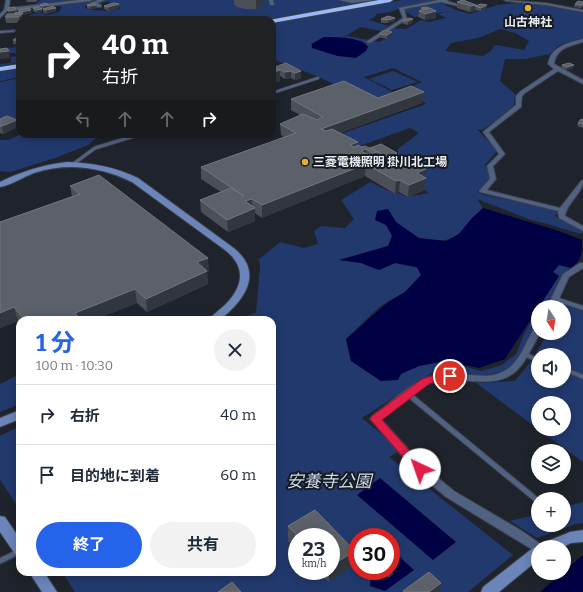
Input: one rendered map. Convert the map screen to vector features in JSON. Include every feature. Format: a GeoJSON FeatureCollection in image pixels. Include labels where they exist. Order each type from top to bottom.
{"type":"FeatureCollection","features":[{"type":"Feature","properties":{"kind":"highway"},"geometry":{"type":"LineString","coordinates":[[276,20],[390,0]]}},
{"type":"Feature","properties":{"kind":"highway"},"geometry":{"type":"LineString","coordinates":[[0,69],[16,67]]}},
{"type":"Feature","properties":{"kind":"street"},"geometry":{"type":"LineString","coordinates":[[2,17],[6,10],[8,0]]}},
{"type":"Feature","properties":{"kind":"street"},"geometry":{"type":"LineString","coordinates":[[6,10],[90,0]]}},
{"type":"Feature","properties":{"kind":"street"},"geometry":{"type":"LineString","coordinates":[[99,6],[93,3],[103,0]]}},
{"type":"Feature","properties":{"kind":"street"},"geometry":{"type":"LineString","coordinates":[[341,0],[352,2],[373,0]]}},
{"type":"Feature","properties":{"kind":"street"},"geometry":{"type":"LineString","coordinates":[[368,42],[405,18],[401,10],[403,8],[446,0]]}},
{"type":"Feature","properties":{"kind":"street"},"geometry":{"type":"LineString","coordinates":[[506,0],[546,2],[583,11]]}},
{"type":"Feature","properties":{"kind":"street"},"geometry":{"type":"LineString","coordinates":[[561,6],[565,0]]}},
{"type":"Feature","properties":{"kind":"street"},"geometry":{"type":"LineString","coordinates":[[440,1],[458,5]]}},
{"type":"Feature","properties":{"kind":"street"},"geometry":{"type":"LineString","coordinates":[[0,32],[13,31]]}},
{"type":"Feature","properties":{"kind":"street"},"geometry":{"type":"LineString","coordinates":[[583,40],[563,46],[551,59],[551,64],[583,82]]}},
{"type":"Feature","properties":{"kind":"street"},"geometry":{"type":"LineString","coordinates":[[558,69],[523,92],[519,96],[519,106],[486,132],[502,154],[490,166],[493,179],[482,191],[562,210]]}},
{"type":"Feature","properties":{"kind":"street"},"geometry":{"type":"LineString","coordinates":[[0,184],[15,176],[36,170],[72,165],[100,166],[120,172],[135,180],[228,248],[241,260],[246,273],[243,286],[237,298],[226,311],[219,316]]}},
{"type":"Feature","properties":{"kind":"street"},"geometry":{"type":"LineString","coordinates":[[583,182],[562,210],[561,218],[583,229]]}},
{"type":"Feature","properties":{"kind":"street"},"geometry":{"type":"LineString","coordinates":[[556,299],[566,276],[583,265]]}},
{"type":"Feature","properties":{"kind":"street"},"geometry":{"type":"LineString","coordinates":[[531,340],[515,368],[504,375],[495,378],[480,379],[450,376],[437,377],[426,382],[408,394],[375,419],[420,469],[450,494],[531,543]]}},
{"type":"Feature","properties":{"kind":"street"},"geometry":{"type":"LineString","coordinates":[[0,424],[16,416]]}},
{"type":"Feature","properties":{"kind":"street"},"geometry":{"type":"LineString","coordinates":[[0,520],[16,544]]}},
{"type":"Feature","properties":{"kind":"street"},"geometry":{"type":"LineString","coordinates":[[565,540],[583,536]]}},
{"type":"Feature","properties":{"kind":"street"},"geometry":{"type":"LineString","coordinates":[[488,592],[531,558]]}},
{"type":"Feature","properties":{"kind":"street"},"geometry":{"type":"LineString","coordinates":[[39,576],[50,592]]}},
{"type":"Feature","properties":{"kind":"lane"},"geometry":{"type":"LineString","coordinates":[[276,92],[318,78]]}},
{"type":"Feature","properties":{"kind":"lane"},"geometry":{"type":"LineString","coordinates":[[72,165],[95,148],[127,138]]}},
{"type":"Feature","properties":{"kind":"lane"},"geometry":{"type":"LineString","coordinates":[[556,299],[583,308]]}},
{"type":"Feature","properties":{"kind":"lane"},"geometry":{"type":"LineString","coordinates":[[523,354],[531,357]]}},
{"type":"Feature","properties":{"kind":"lane"},"geometry":{"type":"LineString","coordinates":[[571,372],[583,376]]}},
{"type":"Feature","properties":{"kind":"lane"},"geometry":{"type":"LineString","coordinates":[[408,394],[531,495]]}},
{"type":"Feature","properties":{"kind":"lane"},"geometry":{"type":"LineString","coordinates":[[0,561],[16,552]]}},
{"type":"Feature","properties":{"kind":"green space"},"geometry":{"type":"Polygon","coordinates":[[[40,0],[372,0],[276,19],[276,16],[28,16],[42,13],[47,15],[59,12],[62,7],[51,5],[32,7],[40,0]],[[110,1],[85,6],[85,8],[103,11],[122,8],[114,5],[107,6],[110,1]]]}},
{"type":"Feature","properties":{"kind":"green space","name":"安養寺公園"},"geometry":{"type":"Polygon","coordinates":[[[402,0],[442,0],[402,7],[391,12],[376,14],[375,17],[369,20],[389,26],[381,31],[360,27],[343,38],[324,37],[311,44],[312,48],[338,56],[363,42],[344,38],[348,36],[379,42],[392,36],[385,33],[393,28],[406,29],[421,20],[429,22],[446,18],[438,14],[450,11],[415,17],[403,10],[439,2],[456,10],[470,14],[497,5],[516,3],[551,5],[583,13],[583,38],[559,45],[550,54],[525,59],[505,59],[500,81],[515,94],[514,105],[501,117],[482,130],[477,129],[497,151],[485,165],[491,180],[477,191],[481,194],[552,209],[558,213],[555,216],[583,232],[580,234],[531,220],[477,199],[483,208],[459,233],[451,238],[443,240],[423,239],[386,225],[393,236],[388,246],[341,260],[361,263],[379,270],[395,263],[418,268],[421,275],[405,292],[379,307],[346,339],[351,361],[381,381],[419,366],[445,361],[481,371],[502,365],[516,354],[531,321],[531,335],[518,360],[512,367],[495,374],[485,375],[435,371],[362,418],[399,451],[389,457],[513,555],[468,592],[75,592],[65,576],[276,576],[276,316],[247,316],[256,313],[260,266],[259,259],[280,242],[304,248],[318,244],[314,231],[321,226],[345,228],[354,219],[341,200],[370,182],[395,194],[399,193],[407,197],[429,193],[416,185],[397,157],[398,149],[419,133],[410,128],[354,148],[335,136],[426,104],[417,96],[398,92],[422,82],[393,68],[364,77],[403,98],[378,106],[319,77],[276,61],[276,22],[402,0]],[[500,29],[478,38],[451,43],[445,51],[483,56],[497,45],[524,50],[529,41],[515,33],[500,29]]]}},
{"type":"Feature","properties":{"kind":"green space"},"geometry":{"type":"Polygon","coordinates":[[[16,46],[16,54],[4,50],[4,48],[16,46]]]}},
{"type":"Feature","properties":{"kind":"green space"},"geometry":{"type":"Polygon","coordinates":[[[16,56],[16,63],[0,66],[0,64],[11,63],[11,57],[16,56]]]}},
{"type":"Feature","properties":{"kind":"green space"},"geometry":{"type":"Polygon","coordinates":[[[16,68],[16,78],[0,81],[0,71],[16,68]]]}},
{"type":"Feature","properties":{"kind":"green space"},"geometry":{"type":"Polygon","coordinates":[[[393,71],[418,82],[392,90],[369,79],[393,71]]]}},
{"type":"Feature","properties":{"kind":"green space"},"geometry":{"type":"Polygon","coordinates":[[[16,79],[16,119],[0,121],[0,82],[16,79]]]}},
{"type":"Feature","properties":{"kind":"green space"},"geometry":{"type":"Polygon","coordinates":[[[16,136],[16,138],[96,138],[88,145],[55,158],[11,172],[0,171],[0,140],[8,140],[16,136]]]}},
{"type":"Feature","properties":{"kind":"green space"},"geometry":{"type":"Polygon","coordinates":[[[559,265],[571,268],[562,274],[549,300],[544,300],[559,276],[553,272],[559,265]]]}},
{"type":"Feature","properties":{"kind":"green space"},"geometry":{"type":"Polygon","coordinates":[[[571,307],[583,311],[583,376],[571,371],[571,348],[539,348],[544,340],[571,340],[571,307]]]}},
{"type":"Feature","properties":{"kind":"green space"},"geometry":{"type":"Polygon","coordinates":[[[531,361],[531,388],[571,388],[571,375],[583,379],[583,462],[571,453],[571,444],[558,444],[548,436],[571,436],[571,396],[531,396],[531,424],[476,383],[515,381],[531,361]]]}},
{"type":"Feature","properties":{"kind":"green space"},"geometry":{"type":"Polygon","coordinates":[[[16,376],[16,406],[0,412],[0,384],[16,376]]]}},
{"type":"Feature","properties":{"kind":"green space"},"geometry":{"type":"Polygon","coordinates":[[[16,428],[16,504],[0,480],[0,436],[16,428]]]}},
{"type":"Feature","properties":{"kind":"green space"},"geometry":{"type":"Polygon","coordinates":[[[583,502],[583,523],[571,526],[571,505],[583,502]]]}},
{"type":"Feature","properties":{"kind":"green space"},"geometry":{"type":"Polygon","coordinates":[[[531,516],[531,532],[554,532],[537,538],[510,521],[531,516]]]}},
{"type":"Feature","properties":{"kind":"shaded area"},"geometry":{"type":"Polygon","coordinates":[[[324,37],[355,39],[368,47],[366,51],[356,58],[338,56],[312,48],[312,44],[324,37]]]}},
{"type":"Feature","properties":{"kind":"shaded area"},"geometry":{"type":"Polygon","coordinates":[[[483,208],[559,231],[582,240],[582,252],[577,262],[571,268],[559,265],[553,272],[559,276],[543,300],[531,300],[531,319],[505,359],[479,368],[445,361],[419,366],[401,374],[398,380],[381,381],[351,361],[346,339],[388,302],[405,292],[421,275],[417,267],[395,263],[379,270],[361,263],[339,260],[388,246],[392,236],[386,225],[375,220],[377,211],[388,209],[396,222],[419,238],[446,241],[459,234],[471,219],[483,208]]]}},
{"type":"Feature","properties":{"kind":"shaded area"},"geometry":{"type":"Polygon","coordinates":[[[380,478],[456,542],[433,560],[400,532],[400,528],[396,528],[357,495],[380,478]]]}},
{"type":"Feature","properties":{"kind":"shaded area"},"geometry":{"type":"Polygon","coordinates":[[[583,555],[583,592],[540,592],[554,580],[571,580],[571,565],[583,555]]]}},
{"type":"Feature","properties":{"kind":"shaded area"},"geometry":{"type":"Polygon","coordinates":[[[400,557],[414,570],[385,591],[370,586],[371,580],[400,580],[400,557]]]}},
{"type":"Feature","properties":{"kind":"building"},"geometry":{"type":"Polygon","coordinates":[[[463,0],[476,5],[471,6],[457,2],[463,0]]]}},
{"type":"Feature","properties":{"kind":"building"},"geometry":{"type":"Polygon","coordinates":[[[578,1],[583,2],[583,4],[575,4],[578,1]]]}},
{"type":"Feature","properties":{"kind":"building"},"geometry":{"type":"Polygon","coordinates":[[[45,3],[49,5],[40,5],[45,3]]]}},
{"type":"Feature","properties":{"kind":"building"},"geometry":{"type":"Polygon","coordinates":[[[93,3],[96,5],[87,5],[93,3]]]}},
{"type":"Feature","properties":{"kind":"building"},"geometry":{"type":"Polygon","coordinates":[[[114,3],[119,4],[108,7],[104,6],[114,3]]]}},
{"type":"Feature","properties":{"kind":"building"},"geometry":{"type":"Polygon","coordinates":[[[481,4],[487,5],[481,8],[475,6],[481,4]]]}},
{"type":"Feature","properties":{"kind":"building"},"geometry":{"type":"Polygon","coordinates":[[[53,6],[56,8],[46,10],[43,9],[53,6]]]}},
{"type":"Feature","properties":{"kind":"building"},"geometry":{"type":"Polygon","coordinates":[[[15,7],[15,10],[8,11],[8,8],[15,7]]]}},
{"type":"Feature","properties":{"kind":"building"},"geometry":{"type":"Polygon","coordinates":[[[38,7],[42,9],[36,10],[33,8],[38,7]]]}},
{"type":"Feature","properties":{"kind":"building"},"geometry":{"type":"Polygon","coordinates":[[[29,8],[31,10],[20,12],[18,10],[29,8]]]}},
{"type":"Feature","properties":{"kind":"building"},"geometry":{"type":"Polygon","coordinates":[[[430,8],[436,11],[425,14],[419,11],[430,8]]]}},
{"type":"Feature","properties":{"kind":"building"},"geometry":{"type":"Polygon","coordinates":[[[16,12],[23,13],[14,14],[16,12]]]}},
{"type":"Feature","properties":{"kind":"building"},"geometry":{"type":"Polygon","coordinates":[[[7,14],[22,14],[16,17],[5,17],[7,14]]]}},
{"type":"Feature","properties":{"kind":"building"},"geometry":{"type":"Polygon","coordinates":[[[388,16],[395,18],[388,20],[381,19],[388,16]]]}},
{"type":"Feature","properties":{"kind":"building"},"geometry":{"type":"Polygon","coordinates":[[[409,18],[413,19],[403,21],[409,18]]]}},
{"type":"Feature","properties":{"kind":"building"},"geometry":{"type":"Polygon","coordinates":[[[384,30],[392,32],[387,35],[379,34],[384,30]]]}},
{"type":"Feature","properties":{"kind":"building"},"geometry":{"type":"Polygon","coordinates":[[[7,48],[9,51],[0,52],[0,49],[7,48]]]}},
{"type":"Feature","properties":{"kind":"building"},"geometry":{"type":"Polygon","coordinates":[[[286,63],[301,71],[295,73],[291,71],[285,72],[276,67],[286,63]]]}},
{"type":"Feature","properties":{"kind":"building"},"geometry":{"type":"Polygon","coordinates":[[[569,63],[574,65],[567,67],[562,65],[569,63]]]}},
{"type":"Feature","properties":{"kind":"building","name":"三菱電機照明 掛川北工場"},"geometry":{"type":"Polygon","coordinates":[[[344,81],[378,98],[411,86],[424,92],[321,129],[326,131],[332,129],[358,142],[350,145],[354,147],[358,145],[361,147],[365,146],[378,152],[372,153],[366,149],[361,151],[376,159],[371,161],[380,166],[404,157],[426,169],[417,173],[426,178],[409,185],[400,180],[396,181],[366,164],[262,205],[252,199],[245,201],[255,208],[227,220],[200,200],[231,188],[244,196],[201,167],[296,133],[280,124],[303,114],[317,120],[323,117],[291,99],[344,81]]]}},
{"type":"Feature","properties":{"kind":"building"},"geometry":{"type":"Polygon","coordinates":[[[7,116],[16,120],[0,126],[0,119],[7,116]]]}},
{"type":"Feature","properties":{"kind":"building"},"geometry":{"type":"Polygon","coordinates":[[[581,119],[583,120],[583,124],[578,123],[581,119]]]}},
{"type":"Feature","properties":{"kind":"building"},"geometry":{"type":"Polygon","coordinates":[[[381,144],[397,153],[386,157],[370,148],[381,144]]]}},
{"type":"Feature","properties":{"kind":"building"},"geometry":{"type":"Polygon","coordinates":[[[99,175],[208,258],[197,262],[207,271],[146,299],[135,289],[75,313],[78,316],[22,316],[14,307],[0,313],[0,222],[80,194],[70,186],[99,175]]]}},
{"type":"Feature","properties":{"kind":"building"},"geometry":{"type":"Polygon","coordinates":[[[315,510],[333,528],[290,528],[288,526],[315,510]]]}},
{"type":"Feature","properties":{"kind":"building"},"geometry":{"type":"Polygon","coordinates":[[[340,536],[348,544],[348,555],[340,560],[340,536]]]}},
{"type":"Feature","properties":{"kind":"building"},"geometry":{"type":"Polygon","coordinates":[[[429,572],[441,583],[429,592],[403,591],[429,572]]]}},
{"type":"Feature","properties":{"kind":"building"},"geometry":{"type":"Polygon","coordinates":[[[232,582],[241,592],[218,592],[232,582]]]}},
{"type":"Feature","properties":{"kind":"place","name":"山古神社"},"geometry":{"type":"Point","coordinates":[528,8]}},
{"type":"Feature","properties":{"kind":"place","name":"三菱電機照明 掛川北工場"},"geometry":{"type":"Point","coordinates":[305,162]}},
{"type":"Feature","properties":{"kind":"route"},"geometry":{"type":"LineString","coordinates":[[420,469],[375,419],[426,382],[437,377],[450,376]]}}]}
